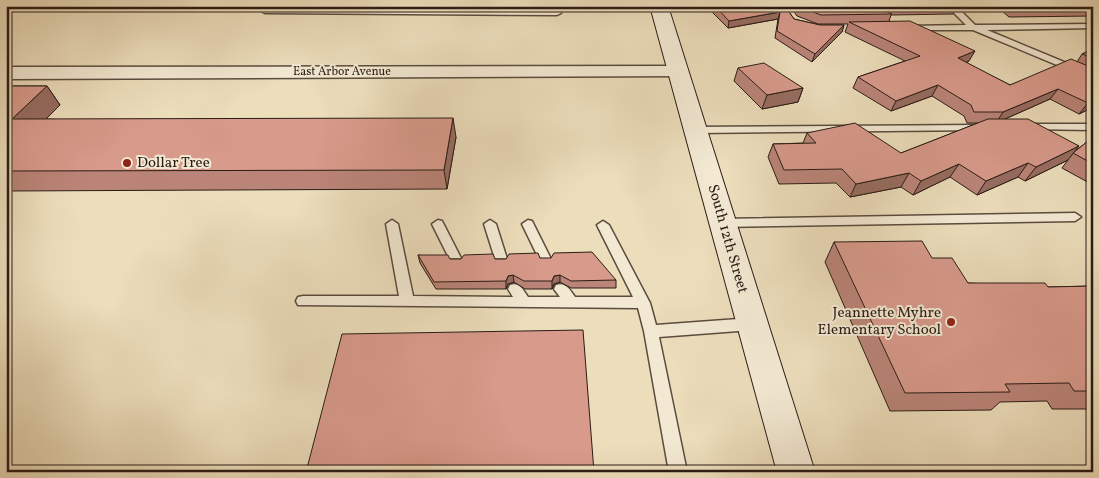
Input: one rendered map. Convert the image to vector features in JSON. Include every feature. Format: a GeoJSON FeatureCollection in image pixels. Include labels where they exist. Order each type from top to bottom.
{"type":"FeatureCollection","features":[{"type":"Feature","properties":{"kind":"street","name":"South 12th Street"},"geometry":{"type":"LineString","coordinates":[[659,6],[796,472]]}},
{"type":"Feature","properties":{"kind":"street","name":"East Arbor Avenue"},"geometry":{"type":"LineString","coordinates":[[6,72],[678,72]]}},
{"type":"Feature","properties":{"kind":"lane"},"geometry":{"type":"LineString","coordinates":[[269,6],[266,11],[414,9],[557,13],[556,6]]}},
{"type":"Feature","properties":{"kind":"lane"},"geometry":{"type":"LineString","coordinates":[[951,6],[973,27],[1093,77]]}},
{"type":"Feature","properties":{"kind":"lane"},"geometry":{"type":"LineString","coordinates":[[895,28],[1093,26]]}},
{"type":"Feature","properties":{"kind":"lane"},"geometry":{"type":"LineString","coordinates":[[1013,128],[1093,127]]}},
{"type":"Feature","properties":{"kind":"lane"},"geometry":{"type":"LineString","coordinates":[[696,130],[994,128]]}},
{"type":"Feature","properties":{"kind":"lane"},"geometry":{"type":"LineString","coordinates":[[722,223],[1075,217]]}},
{"type":"Feature","properties":{"kind":"lane"},"geometry":{"type":"LineString","coordinates":[[392,224],[407,301]]}},
{"type":"Feature","properties":{"kind":"lane"},"geometry":{"type":"LineString","coordinates":[[438,224],[457,262]]}},
{"type":"Feature","properties":{"kind":"lane"},"geometry":{"type":"LineString","coordinates":[[490,224],[502,262]]}},
{"type":"Feature","properties":{"kind":"lane"},"geometry":{"type":"LineString","coordinates":[[528,224],[546,261]]}},
{"type":"Feature","properties":{"kind":"lane"},"geometry":{"type":"LineString","coordinates":[[603,225],[643,303],[651,330],[678,472]]}},
{"type":"Feature","properties":{"kind":"lane"},"geometry":{"type":"LineString","coordinates":[[469,289],[476,302]]}},
{"type":"Feature","properties":{"kind":"lane"},"geometry":{"type":"LineString","coordinates":[[515,289],[524,302]]}},
{"type":"Feature","properties":{"kind":"lane"},"geometry":{"type":"LineString","coordinates":[[560,289],[571,302]]}},
{"type":"Feature","properties":{"kind":"lane"},"geometry":{"type":"LineString","coordinates":[[303,300],[643,303]]}},
{"type":"Feature","properties":{"kind":"lane"},"geometry":{"type":"LineString","coordinates":[[651,330],[696,329],[752,324]]}},
{"type":"Feature","properties":{"kind":"building"},"geometry":{"type":"Polygon","coordinates":[[[715,6],[785,6],[794,19],[820,25],[844,25],[815,54],[777,31],[780,12],[729,21],[715,6]]]}},
{"type":"Feature","properties":{"kind":"building"},"geometry":{"type":"Polygon","coordinates":[[[875,6],[892,14],[821,15],[800,7],[875,6]]]}},
{"type":"Feature","properties":{"kind":"building"},"geometry":{"type":"Polygon","coordinates":[[[1012,6],[1093,6],[1093,7],[1014,8],[1012,6]]]}},
{"type":"Feature","properties":{"kind":"building"},"geometry":{"type":"Polygon","coordinates":[[[910,21],[975,51],[958,58],[1010,85],[1071,59],[1093,68],[1093,100],[1088,103],[1058,89],[1003,112],[974,112],[971,105],[938,85],[896,101],[858,77],[920,56],[849,22],[910,21]]]}},
{"type":"Feature","properties":{"kind":"building"},"geometry":{"type":"Polygon","coordinates":[[[1093,49],[1093,58],[1082,54],[1093,49]]]}},
{"type":"Feature","properties":{"kind":"building"},"geometry":{"type":"Polygon","coordinates":[[[764,63],[803,88],[767,95],[738,68],[764,63]]]}},
{"type":"Feature","properties":{"kind":"building"},"geometry":{"type":"Polygon","coordinates":[[[6,86],[47,86],[12,119],[453,118],[444,170],[6,171],[6,86]]]}},
{"type":"Feature","properties":{"kind":"building"},"geometry":{"type":"Polygon","coordinates":[[[988,119],[1028,119],[1079,146],[1036,167],[1028,163],[986,181],[959,164],[921,181],[909,173],[856,184],[842,169],[784,170],[773,144],[816,143],[807,133],[855,123],[901,153],[988,119]]]}},
{"type":"Feature","properties":{"kind":"building"},"geometry":{"type":"Polygon","coordinates":[[[1093,137],[1093,164],[1073,153],[1093,137]]]}},
{"type":"Feature","properties":{"kind":"building"},"geometry":{"type":"Polygon","coordinates":[[[922,241],[932,258],[952,258],[968,283],[1045,283],[1048,287],[1093,286],[1093,391],[1074,391],[1069,383],[1005,384],[1010,392],[905,393],[834,242],[922,241]]]}},
{"type":"Feature","properties":{"kind":"building"},"geometry":{"type":"Polygon","coordinates":[[[592,252],[616,280],[571,281],[560,275],[554,276],[552,281],[524,281],[513,275],[508,276],[506,281],[434,282],[418,255],[448,255],[450,259],[461,259],[464,255],[493,254],[495,259],[506,259],[509,254],[538,253],[540,258],[551,258],[554,253],[592,252]]]}},
{"type":"Feature","properties":{"kind":"building"},"geometry":{"type":"Polygon","coordinates":[[[583,330],[594,472],[306,472],[342,334],[583,330]]]}},
{"type":"Feature","properties":{"kind":"place","name":"Dollar Tree"},"geometry":{"type":"Point","coordinates":[127,163]}},
{"type":"Feature","properties":{"kind":"place","name":"Jeannette Myhre Elementary School"},"geometry":{"type":"Point","coordinates":[951,322]}}]}
